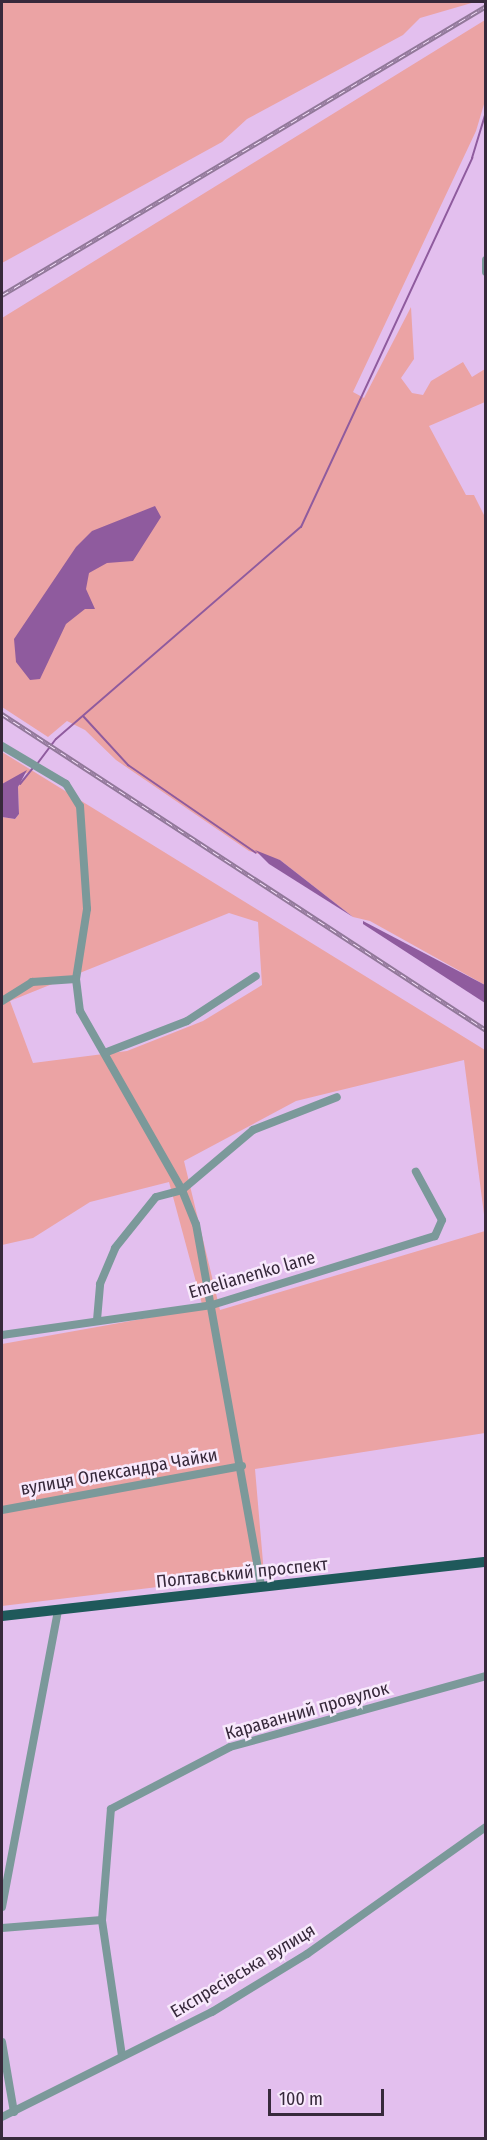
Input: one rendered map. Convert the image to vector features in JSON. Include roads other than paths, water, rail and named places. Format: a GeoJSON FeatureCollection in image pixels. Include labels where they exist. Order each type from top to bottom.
{"type":"FeatureCollection","features":[{"type":"Feature","properties":{"kind":"highway","name":"Полтавський проспект"},"geometry":{"type":"LineString","coordinates":[[2,1616],[486,1562]]}},
{"type":"Feature","properties":{"kind":"street"},"geometry":{"type":"LineString","coordinates":[[486,260],[486,272]]}},
{"type":"Feature","properties":{"kind":"street"},"geometry":{"type":"LineString","coordinates":[[2,746],[66,784],[80,806],[85,830],[87,909],[76,979],[80,1011],[107,1052],[182,1190],[196,1224],[242,1466],[261,1587]]}},
{"type":"Feature","properties":{"kind":"street"},"geometry":{"type":"LineString","coordinates":[[107,1052],[187,1021],[256,976]]}},
{"type":"Feature","properties":{"kind":"street"},"geometry":{"type":"LineString","coordinates":[[2,1000],[32,982],[76,979]]}},
{"type":"Feature","properties":{"kind":"street"},"geometry":{"type":"LineString","coordinates":[[97,1320],[100,1284],[115,1248],[156,1197],[182,1190],[253,1130],[337,1097]]}},
{"type":"Feature","properties":{"kind":"street","name":"Emelianenko lane"},"geometry":{"type":"LineString","coordinates":[[2,1335],[212,1305],[435,1236],[442,1220],[416,1172]]}},
{"type":"Feature","properties":{"kind":"street","name":"вулиця Олександра Чайки"},"geometry":{"type":"LineString","coordinates":[[2,1510],[242,1466]]}},
{"type":"Feature","properties":{"kind":"street"},"geometry":{"type":"LineString","coordinates":[[2,1907],[58,1610]]}},
{"type":"Feature","properties":{"kind":"street","name":"Караванний провулок"},"geometry":{"type":"LineString","coordinates":[[122,2056],[102,1920],[111,1809],[230,1747],[486,1676]]}},
{"type":"Feature","properties":{"kind":"street","name":"Експресівська вулиця"},"geometry":{"type":"LineString","coordinates":[[2,2117],[212,2012],[307,1954],[486,1827]]}},
{"type":"Feature","properties":{"kind":"street"},"geometry":{"type":"LineString","coordinates":[[2,1928],[102,1920]]}},
{"type":"Feature","properties":{"kind":"street"},"geometry":{"type":"LineString","coordinates":[[2,2042],[14,2112]]}},
{"type":"Feature","properties":{"kind":"waterway"},"geometry":{"type":"LineString","coordinates":[[37,764],[56,739],[301,527],[472,158],[486,112]]}},
{"type":"Feature","properties":{"kind":"waterway"},"geometry":{"type":"LineString","coordinates":[[83,716],[128,765],[256,853]]}},
{"type":"Feature","properties":{"kind":"waterway"},"geometry":{"type":"LineString","coordinates":[[20,784],[33,768]]}},
{"type":"Feature","properties":{"kind":"railway"},"geometry":{"type":"LineString","coordinates":[[2,295],[486,6]]}},
{"type":"Feature","properties":{"kind":"railway"},"geometry":{"type":"LineString","coordinates":[[2,714],[486,1030]]}}]}
